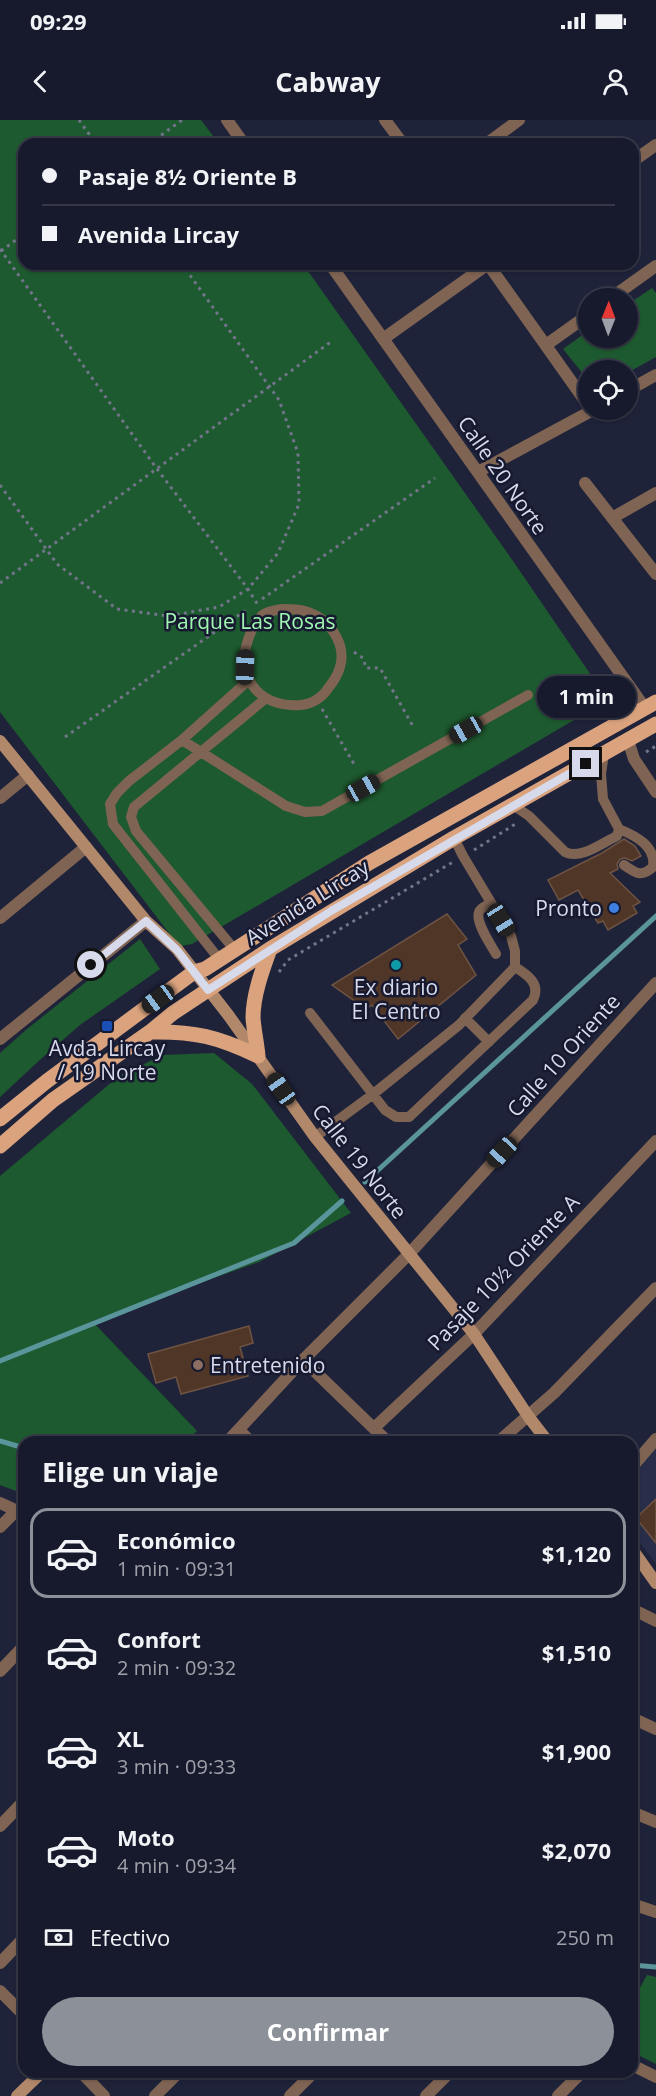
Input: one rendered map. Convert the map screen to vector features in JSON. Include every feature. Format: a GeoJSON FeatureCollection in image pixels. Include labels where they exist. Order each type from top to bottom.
{"type":"FeatureCollection","features":[{"type":"Feature","properties":{"kind":"main road","name":"Avenida Lircay"},"geometry":{"type":"LineString","coordinates":[[0,1119],[46,1081],[194,972],[205,969],[369,863],[651,705]]}},
{"type":"Feature","properties":{"kind":"main road","name":"Avenida Lircay"},"geometry":{"type":"LineString","coordinates":[[0,1146],[52,1100],[150,1032],[173,1013],[270,949],[454,838],[656,724]]}},
{"type":"Feature","properties":{"kind":"main road","name":"Calle 19 Norte"},"geometry":{"type":"LineString","coordinates":[[0,741],[146,921],[177,950],[258,1056],[315,1137],[474,1334],[528,1416],[544,1436]]}},
{"type":"Feature","properties":{"kind":"main road"},"geometry":{"type":"LineString","coordinates":[[258,1056],[253,1019],[257,990],[270,949]]}},
{"type":"Feature","properties":{"kind":"main road"},"geometry":{"type":"LineString","coordinates":[[150,1032],[184,1032],[212,1037],[258,1056]]}},
{"type":"Feature","properties":{"kind":"main road"},"geometry":{"type":"LineString","coordinates":[[638,1558],[656,1583]]}},
{"type":"Feature","properties":{"kind":"main road"},"geometry":{"type":"LineString","coordinates":[[17,2096],[36,2078]]}},
{"type":"Feature","properties":{"kind":"street"},"geometry":{"type":"LineString","coordinates":[[227,120],[240,138]]}},
{"type":"Feature","properties":{"kind":"street"},"geometry":{"type":"LineString","coordinates":[[386,120],[398,138]]}},
{"type":"Feature","properties":{"kind":"street"},"geometry":{"type":"LineString","coordinates":[[494,138],[519,120]]}},
{"type":"Feature","properties":{"kind":"street"},"geometry":{"type":"LineString","coordinates":[[639,157],[656,145]]}},
{"type":"Feature","properties":{"kind":"street"},"geometry":{"type":"LineString","coordinates":[[625,288],[656,266]]}},
{"type":"Feature","properties":{"kind":"street","name":"Calle 20 Norte"},"geometry":{"type":"LineString","coordinates":[[334,270],[478,472],[651,705]]}},
{"type":"Feature","properties":{"kind":"street"},"geometry":{"type":"LineString","coordinates":[[383,339],[480,270]]}},
{"type":"Feature","properties":{"kind":"street"},"geometry":{"type":"LineString","coordinates":[[492,270],[578,391]]}},
{"type":"Feature","properties":{"kind":"street"},"geometry":{"type":"LineString","coordinates":[[546,345],[578,322]]}},
{"type":"Feature","properties":{"kind":"street"},"geometry":{"type":"LineString","coordinates":[[638,385],[656,375]]}},
{"type":"Feature","properties":{"kind":"street"},"geometry":{"type":"LineString","coordinates":[[478,472],[578,418]]}},
{"type":"Feature","properties":{"kind":"street"},"geometry":{"type":"LineString","coordinates":[[585,483],[656,574]]}},
{"type":"Feature","properties":{"kind":"street"},"geometry":{"type":"LineString","coordinates":[[612,518],[656,493]]}},
{"type":"Feature","properties":{"kind":"street"},"geometry":{"type":"LineString","coordinates":[[628,740],[634,759],[656,792]]}},
{"type":"Feature","properties":{"kind":"street"},"geometry":{"type":"LineString","coordinates":[[0,798],[28,775]]}},
{"type":"Feature","properties":{"kind":"street"},"geometry":{"type":"LineString","coordinates":[[0,918],[86,847]]}},
{"type":"Feature","properties":{"kind":"street"},"geometry":{"type":"LineString","coordinates":[[0,1039],[146,921]]}},
{"type":"Feature","properties":{"kind":"street","name":"Calle 10 Oriente"},"geometry":{"type":"LineString","coordinates":[[233,1436],[303,1360],[409,1254],[656,983]]}},
{"type":"Feature","properties":{"kind":"street","name":"Pasaje 10½ Oriente A"},"geometry":{"type":"LineString","coordinates":[[374,1428],[474,1334],[656,1140]]}},
{"type":"Feature","properties":{"kind":"street"},"geometry":{"type":"LineString","coordinates":[[505,1436],[554,1393],[656,1288]]}},
{"type":"Feature","properties":{"kind":"street"},"geometry":{"type":"LineString","coordinates":[[303,1360],[382,1436]]}},
{"type":"Feature","properties":{"kind":"street"},"geometry":{"type":"LineString","coordinates":[[239,1430],[244,1436]]}},
{"type":"Feature","properties":{"kind":"street"},"geometry":{"type":"LineString","coordinates":[[638,1460],[656,1439]]}},
{"type":"Feature","properties":{"kind":"street"},"geometry":{"type":"LineString","coordinates":[[0,1503],[18,1512]]}},
{"type":"Feature","properties":{"kind":"street"},"geometry":{"type":"LineString","coordinates":[[0,1527],[18,1514]]}},
{"type":"Feature","properties":{"kind":"street"},"geometry":{"type":"LineString","coordinates":[[638,1612],[656,1621]]}},
{"type":"Feature","properties":{"kind":"street"},"geometry":{"type":"LineString","coordinates":[[0,1671],[18,1652]]}},
{"type":"Feature","properties":{"kind":"street"},"geometry":{"type":"LineString","coordinates":[[638,1721],[656,1729]]}},
{"type":"Feature","properties":{"kind":"street"},"geometry":{"type":"LineString","coordinates":[[0,1826],[18,1808]]}},
{"type":"Feature","properties":{"kind":"street"},"geometry":{"type":"LineString","coordinates":[[638,1814],[656,1822]]}},
{"type":"Feature","properties":{"kind":"street"},"geometry":{"type":"LineString","coordinates":[[638,1906],[656,1912]]}},
{"type":"Feature","properties":{"kind":"street"},"geometry":{"type":"LineString","coordinates":[[0,1963],[18,1944]]}},
{"type":"Feature","properties":{"kind":"street"},"geometry":{"type":"LineString","coordinates":[[0,1991],[18,2009]]}},
{"type":"Feature","properties":{"kind":"street"},"geometry":{"type":"LineString","coordinates":[[638,2068],[656,2077]]}},
{"type":"Feature","properties":{"kind":"street"},"geometry":{"type":"LineString","coordinates":[[87,2078],[104,2096]]}},
{"type":"Feature","properties":{"kind":"street"},"geometry":{"type":"LineString","coordinates":[[155,2096],[173,2078]]}},
{"type":"Feature","properties":{"kind":"street"},"geometry":{"type":"LineString","coordinates":[[290,2096],[308,2078]]}},
{"type":"Feature","properties":{"kind":"street"},"geometry":{"type":"LineString","coordinates":[[426,2096],[444,2078]]}},
{"type":"Feature","properties":{"kind":"street"},"geometry":{"type":"LineString","coordinates":[[558,2096],[576,2078]]}},
{"type":"Feature","properties":{"kind":"lane"},"geometry":{"type":"LineString","coordinates":[[282,609],[305,611],[327,622],[340,644],[341,666],[322,698],[317,700],[305,704],[275,704],[256,690],[249,680],[245,667],[246,642],[254,626],[264,615],[282,609]]}},
{"type":"Feature","properties":{"kind":"lane"},"geometry":{"type":"LineString","coordinates":[[219,959],[113,824],[110,804],[129,781],[182,740],[249,680]]}},
{"type":"Feature","properties":{"kind":"lane"},"geometry":{"type":"LineString","coordinates":[[182,740],[286,806],[305,812],[322,811],[528,695]]}},
{"type":"Feature","properties":{"kind":"lane"},"geometry":{"type":"LineString","coordinates":[[234,949],[136,831],[131,817],[134,807],[266,699]]}},
{"type":"Feature","properties":{"kind":"lane"},"geometry":{"type":"LineString","coordinates":[[604,754],[601,774],[603,799],[619,829],[634,835],[649,848],[654,858],[652,867],[643,875],[624,866]]}},
{"type":"Feature","properties":{"kind":"lane"},"geometry":{"type":"LineString","coordinates":[[513,805],[529,816],[569,855],[577,856],[611,842],[617,836],[619,829]]}},
{"type":"Feature","properties":{"kind":"lane"},"geometry":{"type":"LineString","coordinates":[[315,1137],[372,1095],[465,1018],[515,967],[515,951],[511,936],[454,838]]}},
{"type":"Feature","properties":{"kind":"lane"},"geometry":{"type":"LineString","coordinates":[[491,903],[478,913],[479,921],[496,954]]}},
{"type":"Feature","properties":{"kind":"lane"},"geometry":{"type":"LineString","coordinates":[[310,1013],[372,1095],[396,1117],[409,1117],[533,1000],[536,986],[528,975],[515,967]]}},
{"type":"Feature","properties":{"kind":"lane"},"geometry":{"type":"LineString","coordinates":[[465,1018],[489,1042]]}},
{"type":"Feature","properties":{"kind":"path"},"geometry":{"type":"LineString","coordinates":[[79,120],[92,138]]}},
{"type":"Feature","properties":{"kind":"path"},"geometry":{"type":"LineString","coordinates":[[156,138],[182,120]]}},
{"type":"Feature","properties":{"kind":"path"},"geometry":{"type":"LineString","coordinates":[[18,238],[0,251],[157,469],[248,589],[264,615]]}},
{"type":"Feature","properties":{"kind":"path"},"geometry":{"type":"LineString","coordinates":[[0,484],[57,564],[117,609],[168,616],[219,607],[248,589],[278,553],[299,504],[297,453],[279,400],[186,270]]}},
{"type":"Feature","properties":{"kind":"path"},"geometry":{"type":"LineString","coordinates":[[0,583],[332,341]]}},
{"type":"Feature","properties":{"kind":"path"},"geometry":{"type":"LineString","coordinates":[[340,644],[363,658],[366,668],[380,668],[414,728]]}},
{"type":"Feature","properties":{"kind":"path"},"geometry":{"type":"LineString","coordinates":[[317,700],[354,764]]}},
{"type":"Feature","properties":{"kind":"shaded area"},"geometry":{"type":"Polygon","coordinates":[[[656,1446],[656,1564],[638,1540],[638,1466],[656,1446]]]}},
{"type":"Feature","properties":{"kind":"green space","name":"Parque Las Rosas"},"geometry":{"type":"Polygon","coordinates":[[[0,120],[201,120],[214,138],[18,138],[18,270],[307,270],[513,561],[608,700],[192,944],[181,946],[0,712],[0,120]]]}},
{"type":"Feature","properties":{"kind":"green space"},"geometry":{"type":"Polygon","coordinates":[[[652,288],[656,293],[656,357],[638,367],[638,360],[578,360],[578,368],[563,349],[578,338],[578,348],[638,348],[638,298],[652,288]]]}},
{"type":"Feature","properties":{"kind":"green space"},"geometry":{"type":"Polygon","coordinates":[[[140,939],[160,969],[80,1025],[0,1097],[0,1053],[140,939]]]}},
{"type":"Feature","properties":{"kind":"green space"},"geometry":{"type":"Polygon","coordinates":[[[214,1053],[252,1084],[351,1213],[259,1262],[92,1321],[197,1431],[192,1436],[18,1436],[18,1492],[0,1485],[0,1176],[119,1076],[163,1055],[214,1053]]]}},
{"type":"Feature","properties":{"kind":"green space"},"geometry":{"type":"Polygon","coordinates":[[[647,1975],[656,1977],[656,2064],[638,2055],[638,1991],[647,1975]]]}},
{"type":"Feature","properties":{"kind":"building"},"geometry":{"type":"Polygon","coordinates":[[[624,839],[635,846],[641,856],[632,861],[625,858],[620,859],[617,864],[618,869],[610,873],[640,902],[633,906],[637,913],[608,930],[603,921],[598,923],[578,890],[559,900],[548,880],[602,853],[624,839]]]}},
{"type":"Feature","properties":{"kind":"building"},"geometry":{"type":"Polygon","coordinates":[[[447,914],[467,939],[458,945],[476,975],[398,1039],[372,1005],[366,1009],[332,985],[447,914]]]}},
{"type":"Feature","properties":{"kind":"building","name":"Entretenido"},"geometry":{"type":"Polygon","coordinates":[[[249,1326],[253,1343],[240,1347],[248,1376],[181,1394],[176,1377],[156,1383],[148,1354],[249,1326]]]}},
{"type":"Feature","properties":{"kind":"building"},"geometry":{"type":"Polygon","coordinates":[[[656,1499],[656,1543],[638,1520],[638,1516],[656,1499]]]}},
{"type":"Feature","properties":{"kind":"waterway"},"geometry":{"type":"LineString","coordinates":[[365,1182],[656,916]]}},
{"type":"Feature","properties":{"kind":"waterway"},"geometry":{"type":"LineString","coordinates":[[0,1361],[294,1243],[342,1201]]}},
{"type":"Feature","properties":{"kind":"waterway"},"geometry":{"type":"LineString","coordinates":[[0,1441],[18,1446]]}},
{"type":"Feature","properties":{"kind":"waterway"},"geometry":{"type":"LineString","coordinates":[[638,1966],[656,1967]]}},
{"type":"Feature","properties":{"kind":"place","name":"Pronto"},"geometry":{"type":"Point","coordinates":[614,908]}},
{"type":"Feature","properties":{"kind":"place","name":"Ex diario El Centro"},"geometry":{"type":"Point","coordinates":[396,965]}},
{"type":"Feature","properties":{"kind":"place","name":"Avda. Lircay / 19 Norte"},"geometry":{"type":"Point","coordinates":[107,1026]}},
{"type":"Feature","properties":{"kind":"place","name":"Entretenido"},"geometry":{"type":"Point","coordinates":[198,1365]}},
{"type":"Feature","properties":{"kind":"route"},"geometry":{"type":"LineString","coordinates":[[91,965],[146,921],[177,950],[208,990],[331,911],[454,838],[586,764]]}}]}
